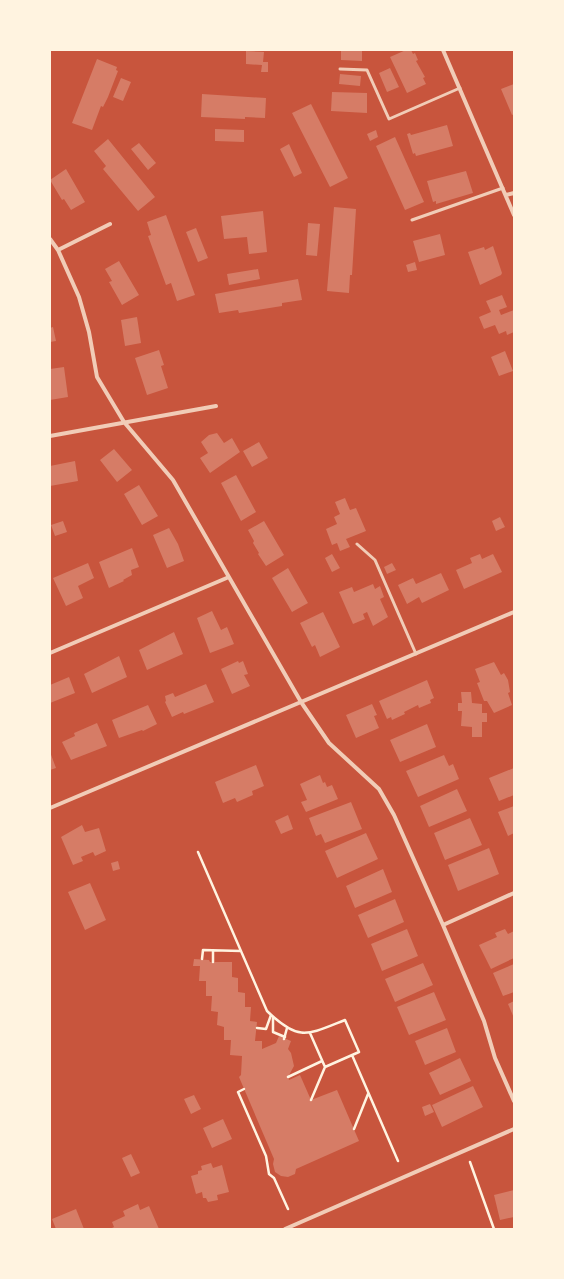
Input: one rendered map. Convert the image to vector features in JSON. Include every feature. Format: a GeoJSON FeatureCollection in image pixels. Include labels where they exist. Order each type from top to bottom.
{"type":"FeatureCollection","features":[{"type":"Feature","properties":{"kind":"street"},"geometry":{"type":"LineString","coordinates":[[443,50],[514,215]]}},
{"type":"Feature","properties":{"kind":"street"},"geometry":{"type":"LineString","coordinates":[[506,195],[514,193]]}},
{"type":"Feature","properties":{"kind":"street"},"geometry":{"type":"LineString","coordinates":[[58,250],[110,224]]}},
{"type":"Feature","properties":{"kind":"street"},"geometry":{"type":"LineString","coordinates":[[50,239],[58,250],[79,297],[97,378],[124,422],[173,480],[301,702],[330,743],[379,789],[394,815],[484,1021],[495,1058],[514,1101]]}},
{"type":"Feature","properties":{"kind":"street"},"geometry":{"type":"LineString","coordinates":[[50,436],[216,406]]}},
{"type":"Feature","properties":{"kind":"street"},"geometry":{"type":"LineString","coordinates":[[50,653],[229,577]]}},
{"type":"Feature","properties":{"kind":"street"},"geometry":{"type":"LineString","coordinates":[[50,808],[514,612]]}},
{"type":"Feature","properties":{"kind":"street"},"geometry":{"type":"LineString","coordinates":[[443,925],[514,894]]}},
{"type":"Feature","properties":{"kind":"street"},"geometry":{"type":"LineString","coordinates":[[285,1229],[514,1129]]}},
{"type":"Feature","properties":{"kind":"lane"},"geometry":{"type":"LineString","coordinates":[[340,69],[367,70],[389,119],[460,88]]}},
{"type":"Feature","properties":{"kind":"lane"},"geometry":{"type":"LineString","coordinates":[[412,220],[503,188]]}},
{"type":"Feature","properties":{"kind":"lane"},"geometry":{"type":"LineString","coordinates":[[357,544],[375,560],[416,654]]}},
{"type":"Feature","properties":{"kind":"path"},"geometry":{"type":"LineString","coordinates":[[198,852],[266,1011],[287,1028],[294,1031],[310,1033],[345,1020],[359,1052],[325,1067],[311,1100]]}},
{"type":"Feature","properties":{"kind":"path"},"geometry":{"type":"LineString","coordinates":[[202,959],[202,950],[241,952]]}},
{"type":"Feature","properties":{"kind":"path"},"geometry":{"type":"LineString","coordinates":[[213,951],[213,962]]}},
{"type":"Feature","properties":{"kind":"path"},"geometry":{"type":"LineString","coordinates":[[257,1028],[266,1029],[272,1016]]}},
{"type":"Feature","properties":{"kind":"path"},"geometry":{"type":"LineString","coordinates":[[272,1016],[273,1032],[285,1038],[287,1028]]}},
{"type":"Feature","properties":{"kind":"path"},"geometry":{"type":"LineString","coordinates":[[310,1033],[325,1067]]}},
{"type":"Feature","properties":{"kind":"path"},"geometry":{"type":"LineString","coordinates":[[352,1055],[398,1161]]}},
{"type":"Feature","properties":{"kind":"path"},"geometry":{"type":"LineString","coordinates":[[288,1077],[322,1061]]}},
{"type":"Feature","properties":{"kind":"path"},"geometry":{"type":"LineString","coordinates":[[244,1089],[238,1092],[266,1156],[269,1174],[274,1178],[288,1209]]}},
{"type":"Feature","properties":{"kind":"path"},"geometry":{"type":"LineString","coordinates":[[354,1129],[368,1093]]}},
{"type":"Feature","properties":{"kind":"path"},"geometry":{"type":"LineString","coordinates":[[470,1162],[494,1229]]}},
{"type":"Feature","properties":{"kind":"building"},"geometry":{"type":"Polygon","coordinates":[[[341,50],[362,50],[362,61],[341,60],[341,50]]]}},
{"type":"Feature","properties":{"kind":"building"},"geometry":{"type":"Polygon","coordinates":[[[406,50],[411,50],[413,54],[415,53],[418,60],[416,61],[425,77],[423,78],[426,84],[407,93],[390,57],[406,50]]]}},
{"type":"Feature","properties":{"kind":"building"},"geometry":{"type":"Polygon","coordinates":[[[246,51],[264,52],[263,62],[268,62],[268,72],[261,72],[262,65],[246,64],[246,51]]]}},
{"type":"Feature","properties":{"kind":"building"},"geometry":{"type":"Polygon","coordinates":[[[97,59],[117,67],[116,70],[118,71],[108,97],[103,107],[101,106],[92,130],[72,123],[97,59]]]}},
{"type":"Feature","properties":{"kind":"building"},"geometry":{"type":"Polygon","coordinates":[[[390,68],[399,87],[387,92],[379,73],[390,68]]]}},
{"type":"Feature","properties":{"kind":"building"},"geometry":{"type":"Polygon","coordinates":[[[340,74],[361,76],[360,86],[339,84],[340,74]]]}},
{"type":"Feature","properties":{"kind":"building"},"geometry":{"type":"Polygon","coordinates":[[[121,78],[131,82],[123,101],[113,97],[121,78]]]}},
{"type":"Feature","properties":{"kind":"building"},"geometry":{"type":"Polygon","coordinates":[[[514,84],[514,114],[512,115],[501,89],[514,84]]]}},
{"type":"Feature","properties":{"kind":"building"},"geometry":{"type":"Polygon","coordinates":[[[332,92],[367,93],[367,113],[331,111],[332,92]]]}},
{"type":"Feature","properties":{"kind":"building"},"geometry":{"type":"Polygon","coordinates":[[[202,94],[266,98],[265,118],[245,117],[245,119],[201,117],[202,94]]]}},
{"type":"Feature","properties":{"kind":"building"},"geometry":{"type":"Polygon","coordinates":[[[311,104],[348,178],[330,187],[292,113],[311,104]]]}},
{"type":"Feature","properties":{"kind":"building"},"geometry":{"type":"Polygon","coordinates":[[[447,125],[453,146],[416,156],[415,153],[413,154],[407,134],[410,133],[411,135],[447,125]]]}},
{"type":"Feature","properties":{"kind":"building"},"geometry":{"type":"Polygon","coordinates":[[[215,129],[244,130],[244,142],[215,141],[215,129]]]}},
{"type":"Feature","properties":{"kind":"building"},"geometry":{"type":"Polygon","coordinates":[[[376,130],[378,137],[370,141],[367,134],[376,130]]]}},
{"type":"Feature","properties":{"kind":"building"},"geometry":{"type":"Polygon","coordinates":[[[395,137],[424,202],[405,210],[376,146],[395,137]]]}},
{"type":"Feature","properties":{"kind":"building"},"geometry":{"type":"Polygon","coordinates":[[[108,139],[155,197],[138,211],[103,169],[106,166],[94,151],[108,139]]]}},
{"type":"Feature","properties":{"kind":"building"},"geometry":{"type":"Polygon","coordinates":[[[139,143],[156,163],[148,170],[131,149],[139,143]]]}},
{"type":"Feature","properties":{"kind":"building"},"geometry":{"type":"Polygon","coordinates":[[[289,144],[302,173],[294,177],[280,149],[289,144]]]}},
{"type":"Feature","properties":{"kind":"building"},"geometry":{"type":"Polygon","coordinates":[[[66,169],[85,202],[71,210],[64,199],[62,200],[50,180],[66,169]]]}},
{"type":"Feature","properties":{"kind":"building"},"geometry":{"type":"Polygon","coordinates":[[[466,171],[473,193],[436,204],[436,201],[433,202],[427,181],[466,171]]]}},
{"type":"Feature","properties":{"kind":"building"},"geometry":{"type":"Polygon","coordinates":[[[334,207],[356,209],[352,275],[350,275],[349,293],[327,291],[334,207]]]}},
{"type":"Feature","properties":{"kind":"building"},"geometry":{"type":"Polygon","coordinates":[[[263,211],[267,252],[249,254],[247,237],[224,239],[221,216],[263,211]]]}},
{"type":"Feature","properties":{"kind":"building"},"geometry":{"type":"Polygon","coordinates":[[[166,215],[195,295],[177,301],[171,283],[166,285],[148,236],[151,235],[147,222],[166,215]]]}},
{"type":"Feature","properties":{"kind":"building"},"geometry":{"type":"Polygon","coordinates":[[[308,223],[320,224],[317,256],[306,255],[308,223]]]}},
{"type":"Feature","properties":{"kind":"building"},"geometry":{"type":"Polygon","coordinates":[[[196,228],[208,258],[198,262],[186,232],[196,228]]]}},
{"type":"Feature","properties":{"kind":"building"},"geometry":{"type":"Polygon","coordinates":[[[440,234],[445,255],[419,262],[413,241],[440,234]]]}},
{"type":"Feature","properties":{"kind":"building"},"geometry":{"type":"Polygon","coordinates":[[[493,246],[502,273],[501,275],[480,285],[468,252],[484,247],[485,250],[493,246]]]}},
{"type":"Feature","properties":{"kind":"building"},"geometry":{"type":"Polygon","coordinates":[[[119,261],[139,295],[122,305],[109,282],[112,281],[105,269],[119,261]]]}},
{"type":"Feature","properties":{"kind":"building"},"geometry":{"type":"Polygon","coordinates":[[[415,262],[417,270],[408,272],[406,265],[415,262]]]}},
{"type":"Feature","properties":{"kind":"building"},"geometry":{"type":"Polygon","coordinates":[[[258,269],[260,279],[229,285],[227,274],[258,269]]]}},
{"type":"Feature","properties":{"kind":"building"},"geometry":{"type":"Polygon","coordinates":[[[298,279],[302,300],[282,303],[282,306],[239,313],[238,310],[219,313],[215,294],[298,279]]]}},
{"type":"Feature","properties":{"kind":"building"},"geometry":{"type":"Polygon","coordinates":[[[502,295],[507,307],[499,310],[501,315],[514,310],[514,332],[507,335],[506,331],[499,334],[495,325],[484,329],[479,317],[491,312],[486,301],[502,295]]]}},
{"type":"Feature","properties":{"kind":"building"},"geometry":{"type":"Polygon","coordinates":[[[137,317],[141,343],[125,346],[121,320],[137,317]]]}},
{"type":"Feature","properties":{"kind":"building"},"geometry":{"type":"Polygon","coordinates":[[[53,327],[56,341],[50,342],[50,328],[53,327]]]}},
{"type":"Feature","properties":{"kind":"building"},"geometry":{"type":"Polygon","coordinates":[[[159,350],[164,365],[161,366],[168,388],[147,395],[135,358],[159,350]]]}},
{"type":"Feature","properties":{"kind":"building"},"geometry":{"type":"Polygon","coordinates":[[[505,351],[513,371],[499,376],[491,357],[505,351]]]}},
{"type":"Feature","properties":{"kind":"building"},"geometry":{"type":"Polygon","coordinates":[[[64,367],[68,397],[50,400],[50,369],[64,367]]]}},
{"type":"Feature","properties":{"kind":"building"},"geometry":{"type":"Polygon","coordinates":[[[217,433],[224,443],[232,438],[240,452],[210,473],[200,458],[208,453],[201,442],[209,435],[217,433]]]}},
{"type":"Feature","properties":{"kind":"building"},"geometry":{"type":"Polygon","coordinates":[[[259,442],[268,458],[252,467],[243,451],[259,442]]]}},
{"type":"Feature","properties":{"kind":"building"},"geometry":{"type":"Polygon","coordinates":[[[114,449],[132,470],[117,482],[100,460],[114,449]]]}},
{"type":"Feature","properties":{"kind":"building"},"geometry":{"type":"Polygon","coordinates":[[[75,461],[78,481],[50,486],[50,466],[75,461]]]}},
{"type":"Feature","properties":{"kind":"building"},"geometry":{"type":"Polygon","coordinates":[[[236,475],[256,512],[241,521],[221,483],[236,475]]]}},
{"type":"Feature","properties":{"kind":"building"},"geometry":{"type":"Polygon","coordinates":[[[139,485],[158,516],[142,525],[124,494],[139,485]]]}},
{"type":"Feature","properties":{"kind":"building"},"geometry":{"type":"Polygon","coordinates":[[[345,498],[350,510],[356,508],[366,531],[346,539],[350,547],[340,551],[337,543],[332,545],[326,529],[337,524],[334,517],[340,514],[335,502],[345,498]]]}},
{"type":"Feature","properties":{"kind":"building"},"geometry":{"type":"Polygon","coordinates":[[[500,517],[505,527],[496,531],[492,521],[500,517]]]}},
{"type":"Feature","properties":{"kind":"building"},"geometry":{"type":"Polygon","coordinates":[[[63,521],[67,532],[55,536],[51,525],[63,521]]]}},
{"type":"Feature","properties":{"kind":"building"},"geometry":{"type":"Polygon","coordinates":[[[264,521],[284,555],[266,566],[258,554],[259,553],[253,543],[254,541],[248,530],[264,521]]]}},
{"type":"Feature","properties":{"kind":"building"},"geometry":{"type":"Polygon","coordinates":[[[169,528],[178,544],[184,561],[167,568],[153,535],[169,528]]]}},
{"type":"Feature","properties":{"kind":"building"},"geometry":{"type":"Polygon","coordinates":[[[132,548],[139,567],[131,570],[132,575],[123,580],[124,581],[109,588],[99,562],[132,548]]]}},
{"type":"Feature","properties":{"kind":"building"},"geometry":{"type":"Polygon","coordinates":[[[332,554],[340,568],[332,572],[325,558],[332,554]]]}},
{"type":"Feature","properties":{"kind":"building"},"geometry":{"type":"Polygon","coordinates":[[[480,554],[482,559],[493,554],[502,572],[464,589],[456,570],[472,563],[470,558],[480,554]]]}},
{"type":"Feature","properties":{"kind":"building"},"geometry":{"type":"Polygon","coordinates":[[[88,563],[94,578],[78,586],[83,598],[66,606],[53,578],[88,563]]]}},
{"type":"Feature","properties":{"kind":"building"},"geometry":{"type":"Polygon","coordinates":[[[392,563],[396,570],[387,574],[384,567],[392,563]]]}},
{"type":"Feature","properties":{"kind":"building"},"geometry":{"type":"Polygon","coordinates":[[[288,568],[308,603],[292,612],[272,578],[288,568]]]}},
{"type":"Feature","properties":{"kind":"building"},"geometry":{"type":"Polygon","coordinates":[[[441,573],[449,590],[422,603],[419,597],[407,604],[398,585],[413,578],[416,584],[441,573]]]}},
{"type":"Feature","properties":{"kind":"building"},"geometry":{"type":"Polygon","coordinates":[[[373,584],[375,589],[380,586],[384,597],[380,599],[388,617],[373,626],[367,612],[363,614],[365,619],[353,624],[339,592],[352,587],[354,592],[373,584]]]}},
{"type":"Feature","properties":{"kind":"building"},"geometry":{"type":"Polygon","coordinates":[[[212,611],[221,630],[227,627],[234,644],[210,653],[197,618],[212,611]]]}},
{"type":"Feature","properties":{"kind":"building"},"geometry":{"type":"Polygon","coordinates":[[[323,612],[340,647],[320,657],[315,645],[312,647],[300,623],[323,612]]]}},
{"type":"Feature","properties":{"kind":"building"},"geometry":{"type":"Polygon","coordinates":[[[174,632],[183,654],[147,670],[139,650],[174,632]]]}},
{"type":"Feature","properties":{"kind":"building"},"geometry":{"type":"Polygon","coordinates":[[[119,656],[127,677],[92,693],[84,674],[119,656]]]}},
{"type":"Feature","properties":{"kind":"building"},"geometry":{"type":"Polygon","coordinates":[[[238,661],[239,663],[243,661],[248,674],[244,675],[250,686],[232,694],[221,669],[238,661]]]}},
{"type":"Feature","properties":{"kind":"building"},"geometry":{"type":"Polygon","coordinates":[[[494,662],[501,675],[504,673],[508,680],[510,692],[508,693],[512,705],[494,713],[487,701],[484,701],[477,683],[480,682],[475,669],[494,662]]]}},
{"type":"Feature","properties":{"kind":"building"},"geometry":{"type":"Polygon","coordinates":[[[69,677],[75,693],[50,703],[50,685],[69,677]]]}},
{"type":"Feature","properties":{"kind":"building"},"geometry":{"type":"Polygon","coordinates":[[[427,680],[434,698],[430,700],[431,703],[419,708],[418,705],[404,712],[405,714],[392,720],[391,717],[387,719],[379,701],[427,680]]]}},
{"type":"Feature","properties":{"kind":"building"},"geometry":{"type":"Polygon","coordinates":[[[206,684],[214,702],[184,714],[183,712],[172,717],[165,702],[165,696],[173,693],[175,697],[206,684]]]}},
{"type":"Feature","properties":{"kind":"building"},"geometry":{"type":"Polygon","coordinates":[[[461,692],[471,692],[472,703],[482,704],[482,713],[487,713],[487,722],[482,722],[482,737],[472,737],[472,727],[461,726],[462,711],[458,711],[458,703],[462,703],[461,692]]]}},
{"type":"Feature","properties":{"kind":"building"},"geometry":{"type":"Polygon","coordinates":[[[372,704],[377,715],[374,716],[379,728],[356,738],[346,715],[372,704]]]}},
{"type":"Feature","properties":{"kind":"building"},"geometry":{"type":"Polygon","coordinates":[[[148,705],[157,724],[143,731],[142,730],[119,738],[112,720],[148,705]]]}},
{"type":"Feature","properties":{"kind":"building"},"geometry":{"type":"Polygon","coordinates":[[[97,723],[107,746],[71,760],[62,742],[75,736],[74,733],[97,723]]]}},
{"type":"Feature","properties":{"kind":"building"},"geometry":{"type":"Polygon","coordinates":[[[427,724],[436,747],[400,762],[390,740],[427,724]]]}},
{"type":"Feature","properties":{"kind":"building"},"geometry":{"type":"Polygon","coordinates":[[[50,752],[56,768],[50,770],[50,752]]]}},
{"type":"Feature","properties":{"kind":"building"},"geometry":{"type":"Polygon","coordinates":[[[444,755],[449,766],[453,764],[459,779],[418,797],[406,771],[444,755]]]}},
{"type":"Feature","properties":{"kind":"building"},"geometry":{"type":"Polygon","coordinates":[[[256,765],[264,786],[252,791],[253,795],[237,802],[235,798],[223,803],[215,782],[256,765]]]}},
{"type":"Feature","properties":{"kind":"building"},"geometry":{"type":"Polygon","coordinates":[[[514,768],[514,795],[499,801],[489,778],[514,768]]]}},
{"type":"Feature","properties":{"kind":"building"},"geometry":{"type":"Polygon","coordinates":[[[320,775],[323,783],[325,782],[327,787],[332,785],[338,799],[306,812],[301,802],[307,800],[300,784],[320,775]]]}},
{"type":"Feature","properties":{"kind":"building"},"geometry":{"type":"Polygon","coordinates":[[[457,789],[467,811],[429,827],[420,806],[457,789]]]}},
{"type":"Feature","properties":{"kind":"building"},"geometry":{"type":"Polygon","coordinates":[[[351,802],[362,829],[325,843],[321,834],[316,836],[309,818],[351,802]]]}},
{"type":"Feature","properties":{"kind":"building"},"geometry":{"type":"Polygon","coordinates":[[[514,806],[514,833],[508,836],[498,812],[514,806]]]}},
{"type":"Feature","properties":{"kind":"building"},"geometry":{"type":"Polygon","coordinates":[[[288,815],[293,829],[281,834],[275,821],[288,815]]]}},
{"type":"Feature","properties":{"kind":"building"},"geometry":{"type":"Polygon","coordinates":[[[470,818],[482,845],[445,860],[434,833],[470,818]]]}},
{"type":"Feature","properties":{"kind":"building"},"geometry":{"type":"Polygon","coordinates":[[[82,825],[85,832],[99,828],[106,851],[95,856],[93,852],[81,857],[83,861],[73,865],[61,837],[82,825]]]}},
{"type":"Feature","properties":{"kind":"building"},"geometry":{"type":"Polygon","coordinates":[[[366,833],[378,859],[337,878],[325,851],[366,833]]]}},
{"type":"Feature","properties":{"kind":"building"},"geometry":{"type":"Polygon","coordinates":[[[489,848],[499,874],[458,891],[448,865],[489,848]]]}},
{"type":"Feature","properties":{"kind":"building"},"geometry":{"type":"Polygon","coordinates":[[[118,861],[120,869],[113,871],[111,863],[118,861]]]}},
{"type":"Feature","properties":{"kind":"building"},"geometry":{"type":"Polygon","coordinates":[[[383,869],[392,892],[355,908],[346,886],[383,869]]]}},
{"type":"Feature","properties":{"kind":"building"},"geometry":{"type":"Polygon","coordinates":[[[90,883],[106,920],[85,930],[68,892],[90,883]]]}},
{"type":"Feature","properties":{"kind":"building"},"geometry":{"type":"Polygon","coordinates":[[[395,899],[404,922],[368,938],[358,915],[395,899]]]}},
{"type":"Feature","properties":{"kind":"building"},"geometry":{"type":"Polygon","coordinates":[[[407,929],[418,956],[382,971],[371,944],[407,929]]]}},
{"type":"Feature","properties":{"kind":"building"},"geometry":{"type":"Polygon","coordinates":[[[505,929],[508,934],[514,931],[514,958],[491,969],[479,945],[497,937],[495,933],[505,929]]]}},
{"type":"Feature","properties":{"kind":"building"},"geometry":{"type":"Polygon","coordinates":[[[194,959],[209,960],[210,962],[232,962],[232,977],[238,978],[238,992],[245,993],[245,1007],[251,1007],[250,1021],[257,1022],[255,1041],[262,1041],[262,1049],[276,1043],[279,1036],[291,1041],[288,1049],[291,1053],[294,1066],[288,1077],[289,1080],[300,1075],[311,1100],[337,1090],[359,1141],[296,1169],[295,1174],[288,1177],[281,1176],[275,1172],[273,1164],[274,1159],[239,1077],[241,1075],[242,1056],[230,1055],[231,1040],[224,1040],[224,1027],[217,1025],[218,1012],[211,1011],[212,996],[206,996],[206,981],[199,981],[200,966],[193,966],[194,959]]]}},
{"type":"Feature","properties":{"kind":"building"},"geometry":{"type":"Polygon","coordinates":[[[423,963],[433,985],[395,1002],[385,979],[423,963]]]}},
{"type":"Feature","properties":{"kind":"building"},"geometry":{"type":"Polygon","coordinates":[[[514,964],[514,992],[503,996],[493,973],[514,964]]]}},
{"type":"Feature","properties":{"kind":"building"},"geometry":{"type":"Polygon","coordinates":[[[434,992],[446,1020],[409,1035],[397,1007],[434,992]]]}},
{"type":"Feature","properties":{"kind":"building"},"geometry":{"type":"Polygon","coordinates":[[[514,1001],[514,1018],[508,1004],[514,1001]]]}},
{"type":"Feature","properties":{"kind":"building"},"geometry":{"type":"Polygon","coordinates":[[[447,1028],[456,1052],[425,1065],[415,1041],[447,1028]]]}},
{"type":"Feature","properties":{"kind":"building"},"geometry":{"type":"Polygon","coordinates":[[[460,1058],[471,1081],[440,1095],[429,1073],[460,1058]]]}},
{"type":"Feature","properties":{"kind":"building"},"geometry":{"type":"Polygon","coordinates":[[[473,1086],[483,1107],[442,1127],[432,1105],[473,1086]]]}},
{"type":"Feature","properties":{"kind":"building"},"geometry":{"type":"Polygon","coordinates":[[[194,1095],[201,1109],[191,1114],[184,1099],[194,1095]]]}},
{"type":"Feature","properties":{"kind":"building"},"geometry":{"type":"Polygon","coordinates":[[[430,1104],[434,1112],[425,1116],[422,1107],[430,1104]]]}},
{"type":"Feature","properties":{"kind":"building"},"geometry":{"type":"Polygon","coordinates":[[[223,1119],[232,1139],[212,1148],[203,1128],[223,1119]]]}},
{"type":"Feature","properties":{"kind":"building"},"geometry":{"type":"Polygon","coordinates":[[[131,1154],[140,1173],[131,1177],[122,1158],[131,1154]]]}},
{"type":"Feature","properties":{"kind":"building"},"geometry":{"type":"Polygon","coordinates":[[[211,1163],[213,1168],[222,1165],[229,1192],[217,1195],[218,1200],[208,1202],[206,1198],[203,1198],[202,1192],[196,1194],[191,1176],[198,1174],[198,1171],[202,1170],[201,1166],[211,1163]]]}},
{"type":"Feature","properties":{"kind":"building"},"geometry":{"type":"Polygon","coordinates":[[[514,1190],[514,1217],[500,1220],[494,1195],[514,1190]]]}},
{"type":"Feature","properties":{"kind":"building"},"geometry":{"type":"Polygon","coordinates":[[[138,1204],[140,1210],[149,1206],[159,1229],[110,1229],[114,1227],[112,1222],[125,1216],[123,1211],[138,1204]]]}},
{"type":"Feature","properties":{"kind":"building"},"geometry":{"type":"Polygon","coordinates":[[[76,1209],[84,1229],[56,1229],[52,1219],[76,1209]]]}}]}
